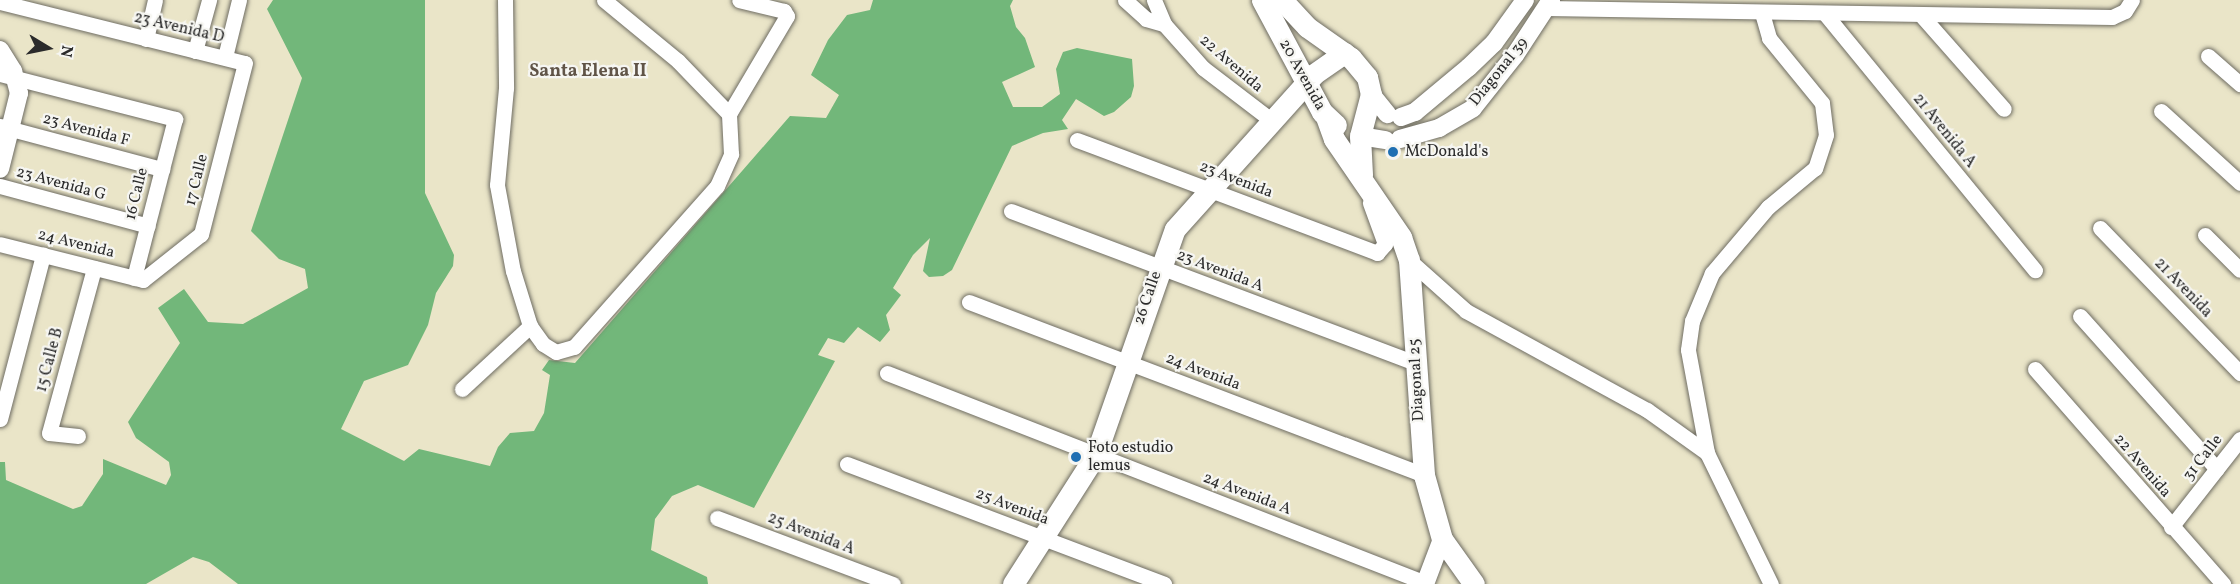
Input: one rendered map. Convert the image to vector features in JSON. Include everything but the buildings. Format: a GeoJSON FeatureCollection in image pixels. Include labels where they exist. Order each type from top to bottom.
{"type":"FeatureCollection","features":[{"type":"Feature","properties":{"kind":"main road","name":"20 Avenida"},"geometry":{"type":"LineString","coordinates":[[1262,0],[1305,83],[1326,117],[1360,136]]}},
{"type":"Feature","properties":{"kind":"main road","name":"20 Avenida"},"geometry":{"type":"LineString","coordinates":[[1282,0],[1307,27],[1344,53],[1363,70],[1371,94]]}},
{"type":"Feature","properties":{"kind":"main road","name":"26 Calle"},"geometry":{"type":"LineString","coordinates":[[1013,584],[1096,454],[1158,267],[1175,229],[1305,83],[1323,65],[1344,53]]}},
{"type":"Feature","properties":{"kind":"main road"},"geometry":{"type":"LineString","coordinates":[[1360,136],[1371,94]]}},
{"type":"Feature","properties":{"kind":"main road","name":"Diagonal 25"},"geometry":{"type":"LineString","coordinates":[[1326,117],[1335,139],[1362,175],[1401,237],[1408,260],[1424,475],[1442,539],[1473,584]]}},
{"type":"Feature","properties":{"kind":"main road","name":"Diagonal 25"},"geometry":{"type":"LineString","coordinates":[[1360,136],[1362,175]]}},
{"type":"Feature","properties":{"kind":"street"},"geometry":{"type":"LineString","coordinates":[[146,39],[155,0]]}},
{"type":"Feature","properties":{"kind":"street"},"geometry":{"type":"LineString","coordinates":[[195,51],[209,0]]}},
{"type":"Feature","properties":{"kind":"street"},"geometry":{"type":"LineString","coordinates":[[225,57],[239,0]]}},
{"type":"Feature","properties":{"kind":"street"},"geometry":{"type":"LineString","coordinates":[[505,0],[506,88],[497,185],[513,271],[530,326],[543,344],[556,352],[574,347],[717,186],[731,154],[729,114],[787,16],[784,11],[739,0]]}},
{"type":"Feature","properties":{"kind":"street"},"geometry":{"type":"LineString","coordinates":[[604,0],[678,61],[729,114]]}},
{"type":"Feature","properties":{"kind":"street"},"geometry":{"type":"LineString","coordinates":[[1125,0],[1146,19],[1164,24]]}},
{"type":"Feature","properties":{"kind":"street","name":"22 Avenida"},"geometry":{"type":"LineString","coordinates":[[1154,0],[1164,24],[1203,68],[1270,120]]}},
{"type":"Feature","properties":{"kind":"street"},"geometry":{"type":"LineString","coordinates":[[1954,14],[1962,0]]}},
{"type":"Feature","properties":{"kind":"street"},"geometry":{"type":"LineString","coordinates":[[2038,15],[2048,0]]}},
{"type":"Feature","properties":{"kind":"street"},"geometry":{"type":"LineString","coordinates":[[1549,4],[1762,13],[1785,7],[1826,15],[1871,6],[1921,15],[2112,17],[2126,11],[2132,0]]}},
{"type":"Feature","properties":{"kind":"street","name":"23 Avenida D"},"geometry":{"type":"LineString","coordinates":[[0,2],[245,63]]}},
{"type":"Feature","properties":{"kind":"street","name":"Diagonal 39"},"geometry":{"type":"LineString","coordinates":[[1360,136],[1393,139],[1428,133],[1456,118],[1490,88],[1549,4]]}},
{"type":"Feature","properties":{"kind":"street","name":"Diagonal 39"},"geometry":{"type":"LineString","coordinates":[[1371,94],[1394,115],[1416,112],[1469,67],[1520,5]]}},
{"type":"Feature","properties":{"kind":"street"},"geometry":{"type":"LineString","coordinates":[[1762,13],[1769,38],[1822,103],[1826,135],[1818,164],[1768,207],[1712,273],[1697,304],[1688,350],[1707,453],[1771,584]]}},
{"type":"Feature","properties":{"kind":"street","name":"21 Avenida A"},"geometry":{"type":"LineString","coordinates":[[1826,15],[2034,270]]}},
{"type":"Feature","properties":{"kind":"street"},"geometry":{"type":"LineString","coordinates":[[1921,15],[2004,109]]}},
{"type":"Feature","properties":{"kind":"street"},"geometry":{"type":"LineString","coordinates":[[0,50],[18,103],[6,127],[0,169]]}},
{"type":"Feature","properties":{"kind":"street"},"geometry":{"type":"LineString","coordinates":[[2208,56],[2240,84]]}},
{"type":"Feature","properties":{"kind":"street","name":"17 Calle"},"geometry":{"type":"LineString","coordinates":[[139,279],[201,234],[245,63]]}},
{"type":"Feature","properties":{"kind":"street"},"geometry":{"type":"LineString","coordinates":[[1469,67],[1490,88]]}},
{"type":"Feature","properties":{"kind":"street","name":"16 Calle"},"geometry":{"type":"LineString","coordinates":[[8,76],[175,119],[148,226],[139,279]]}},
{"type":"Feature","properties":{"kind":"street"},"geometry":{"type":"LineString","coordinates":[[1441,93],[1456,118]]}},
{"type":"Feature","properties":{"kind":"street"},"geometry":{"type":"LineString","coordinates":[[2162,111],[2240,183]]}},
{"type":"Feature","properties":{"kind":"street","name":"23 Avenida F"},"geometry":{"type":"LineString","coordinates":[[6,127],[162,169]]}},
{"type":"Feature","properties":{"kind":"street","name":"23 Avenida"},"geometry":{"type":"LineString","coordinates":[[1077,140],[1210,188],[1374,253],[1382,251],[1385,244],[1362,175]]}},
{"type":"Feature","properties":{"kind":"street","name":"23 Avenida G"},"geometry":{"type":"LineString","coordinates":[[0,186],[148,226]]}},
{"type":"Feature","properties":{"kind":"street","name":"23 Avenida A"},"geometry":{"type":"LineString","coordinates":[[1011,211],[1417,364]]}},
{"type":"Feature","properties":{"kind":"street","name":"21 Avenida"},"geometry":{"type":"LineString","coordinates":[[2100,228],[2240,373]]}},
{"type":"Feature","properties":{"kind":"street"},"geometry":{"type":"LineString","coordinates":[[2205,235],[2240,270]]}},
{"type":"Feature","properties":{"kind":"street","name":"24 Avenida"},"geometry":{"type":"LineString","coordinates":[[0,244],[139,279]]}},
{"type":"Feature","properties":{"kind":"street"},"geometry":{"type":"LineString","coordinates":[[0,420],[43,255]]}},
{"type":"Feature","properties":{"kind":"street"},"geometry":{"type":"LineString","coordinates":[[1408,260],[1466,311],[1647,410],[1707,453]]}},
{"type":"Feature","properties":{"kind":"street","name":"15 Calle B"},"geometry":{"type":"LineString","coordinates":[[78,436],[49,433],[94,268]]}},
{"type":"Feature","properties":{"kind":"street","name":"24 Avenida"},"geometry":{"type":"LineString","coordinates":[[969,302],[1424,475]]}},
{"type":"Feature","properties":{"kind":"street"},"geometry":{"type":"LineString","coordinates":[[2080,316],[2217,469]]}},
{"type":"Feature","properties":{"kind":"street"},"geometry":{"type":"LineString","coordinates":[[462,389],[530,326]]}},
{"type":"Feature","properties":{"kind":"street","name":"22 Avenida"},"geometry":{"type":"LineString","coordinates":[[2036,369],[2171,527],[2223,584]]}},
{"type":"Feature","properties":{"kind":"street","name":"24 Avenida A"},"geometry":{"type":"LineString","coordinates":[[887,373],[1425,583]]}},
{"type":"Feature","properties":{"kind":"street","name":"31 Calle"},"geometry":{"type":"LineString","coordinates":[[2171,527],[2240,439]]}},
{"type":"Feature","properties":{"kind":"street","name":"25 Avenida"},"geometry":{"type":"LineString","coordinates":[[847,464],[1164,584]]}},
{"type":"Feature","properties":{"kind":"street","name":"25 Avenida A"},"geometry":{"type":"LineString","coordinates":[[717,518],[893,584]]}},
{"type":"Feature","properties":{"kind":"street"},"geometry":{"type":"LineString","coordinates":[[1425,583],[1442,539]]}},
{"type":"Feature","properties":{"kind":"green space"},"geometry":{"type":"Polygon","coordinates":[[[273,0],[425,0],[425,193],[454,255],[453,266],[436,293],[428,325],[408,365],[364,381],[341,429],[404,461],[419,449],[490,466],[498,447],[510,433],[534,431],[544,413],[550,375],[542,370],[549,360],[575,363],[790,116],[826,118],[839,95],[811,75],[828,40],[847,15],[870,10],[873,0],[1013,0],[1010,6],[1016,27],[1025,38],[1035,67],[1002,82],[1013,107],[1042,107],[1060,94],[1056,69],[1063,52],[1077,48],[1132,59],[1134,86],[1131,97],[1114,112],[1104,116],[1076,99],[1062,120],[1068,129],[1043,133],[1012,146],[952,270],[943,276],[929,277],[923,271],[930,238],[913,255],[893,288],[901,295],[886,315],[890,330],[880,342],[858,327],[844,343],[828,338],[818,355],[835,361],[754,508],[698,485],[672,496],[655,519],[651,550],[707,577],[708,584],[238,584],[209,562],[193,557],[146,584],[0,584],[0,462],[5,462],[6,480],[73,509],[82,506],[103,474],[103,459],[166,485],[171,475],[169,462],[136,438],[128,422],[180,343],[158,308],[184,289],[208,322],[243,324],[308,288],[305,269],[279,259],[251,231],[302,78],[267,9],[273,0]]]}},
{"type":"Feature","properties":{"kind":"place","name":"McDonald's"},"geometry":{"type":"Point","coordinates":[1393,152]}},
{"type":"Feature","properties":{"kind":"place","name":"Foto estudio lemus"},"geometry":{"type":"Point","coordinates":[1076,457]}},
{"type":"Feature","properties":{"kind":"district","name":"Santa Elena II"},"geometry":{"type":"Point","coordinates":[588,72]}}]}
